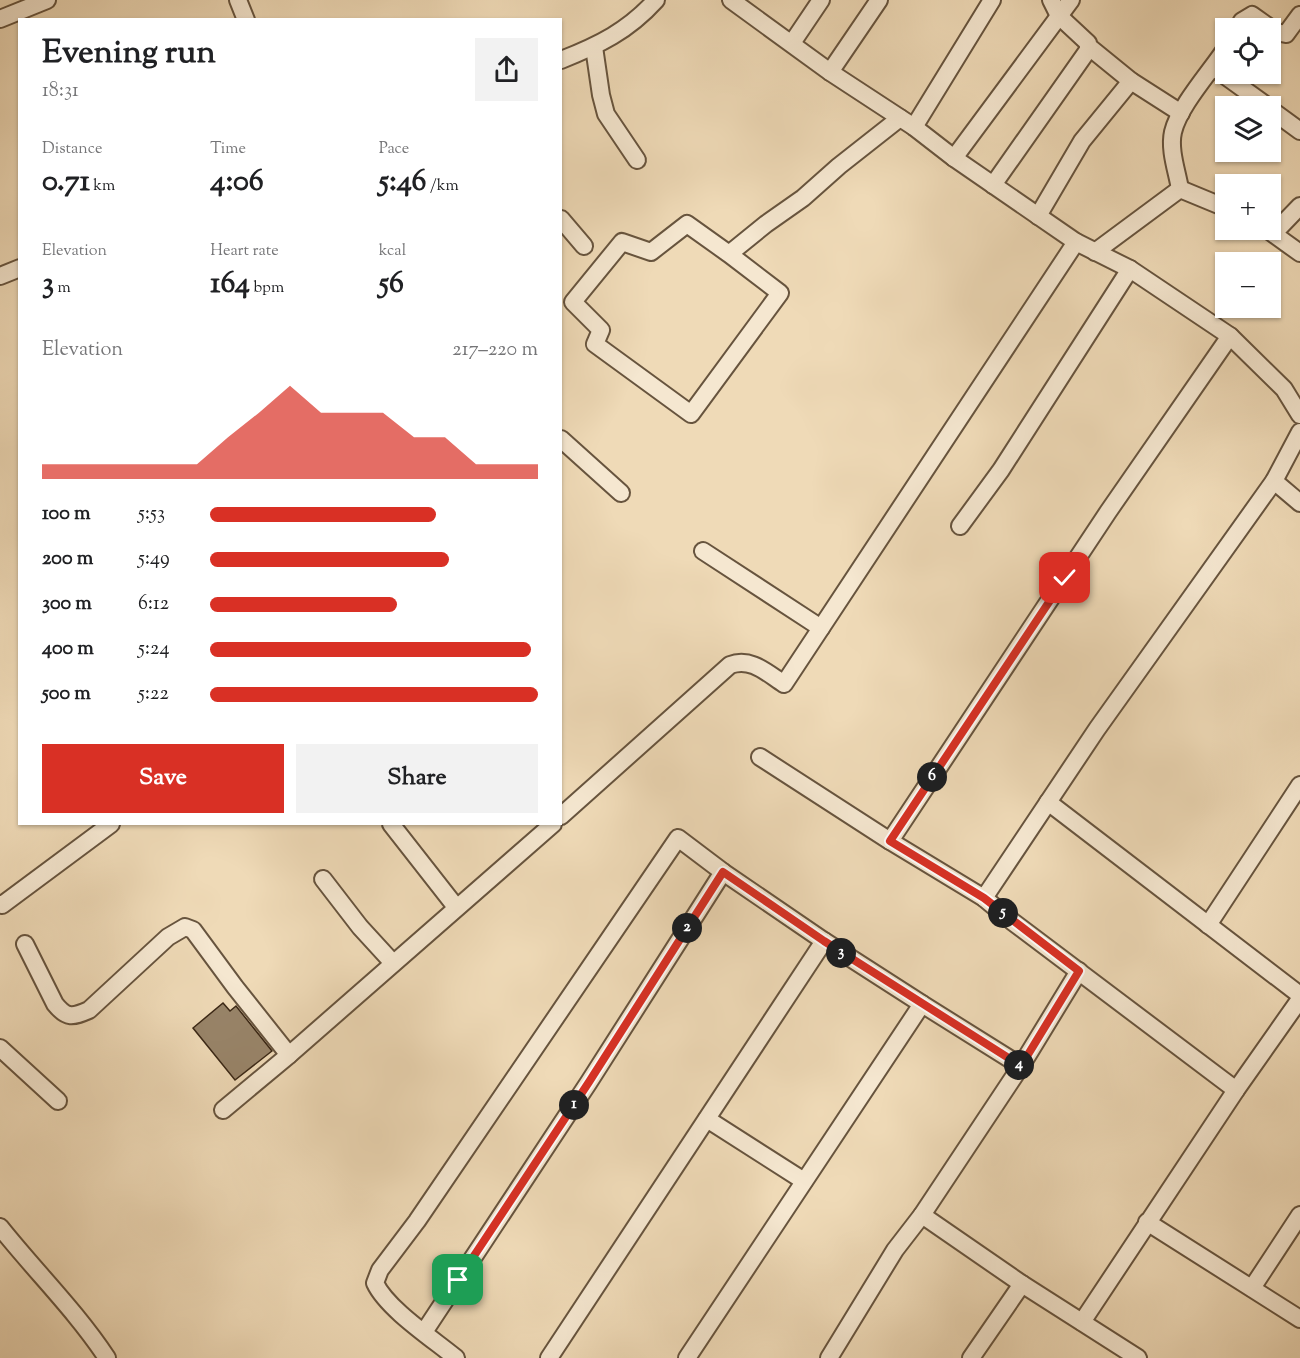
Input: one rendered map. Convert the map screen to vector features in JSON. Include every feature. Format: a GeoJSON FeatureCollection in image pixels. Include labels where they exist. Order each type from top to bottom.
{"type":"FeatureCollection","features":[{"type":"Feature","properties":{"kind":"street"},"geometry":{"type":"LineString","coordinates":[[0,19],[47,0]]}},
{"type":"Feature","properties":{"kind":"street"},"geometry":{"type":"LineString","coordinates":[[238,0],[245,18]]}},
{"type":"Feature","properties":{"kind":"street"},"geometry":{"type":"LineString","coordinates":[[562,60],[594,47],[638,20],[656,0]]}},
{"type":"Feature","properties":{"kind":"street"},"geometry":{"type":"LineString","coordinates":[[731,0],[830,72],[907,123],[1076,242],[1130,269],[1230,336],[1284,389],[1300,415]]}},
{"type":"Feature","properties":{"kind":"street"},"geometry":{"type":"LineString","coordinates":[[792,43],[821,0]]}},
{"type":"Feature","properties":{"kind":"street"},"geometry":{"type":"LineString","coordinates":[[830,72],[879,0]]}},
{"type":"Feature","properties":{"kind":"street"},"geometry":{"type":"LineString","coordinates":[[729,254],[803,198],[839,166],[907,123],[992,0]]}},
{"type":"Feature","properties":{"kind":"street"},"geometry":{"type":"LineString","coordinates":[[1051,0],[1059,16],[1084,37],[1088,46],[1131,81],[1181,113]]}},
{"type":"Feature","properties":{"kind":"street"},"geometry":{"type":"LineString","coordinates":[[954,158],[1071,0]]}},
{"type":"Feature","properties":{"kind":"street"},"geometry":{"type":"LineString","coordinates":[[1281,33],[1286,34],[1300,15]]}},
{"type":"Feature","properties":{"kind":"street"},"geometry":{"type":"LineString","coordinates":[[993,185],[1083,57],[1088,46]]}},
{"type":"Feature","properties":{"kind":"street"},"geometry":{"type":"LineString","coordinates":[[594,47],[606,114],[637,160]]}},
{"type":"Feature","properties":{"kind":"street"},"geometry":{"type":"LineString","coordinates":[[1180,189],[1172,149],[1173,132],[1181,113],[1214,67],[1253,96]]}},
{"type":"Feature","properties":{"kind":"street"},"geometry":{"type":"LineString","coordinates":[[1038,216],[1082,141],[1131,81]]}},
{"type":"Feature","properties":{"kind":"street"},"geometry":{"type":"LineString","coordinates":[[1281,117],[1300,130]]}},
{"type":"Feature","properties":{"kind":"street"},"geometry":{"type":"LineString","coordinates":[[1180,189],[1215,203]]}},
{"type":"Feature","properties":{"kind":"street"},"geometry":{"type":"LineString","coordinates":[[1095,252],[1180,189]]}},
{"type":"Feature","properties":{"kind":"street"},"geometry":{"type":"LineString","coordinates":[[1281,222],[1300,206]]}},
{"type":"Feature","properties":{"kind":"street"},"geometry":{"type":"LineString","coordinates":[[562,220],[584,246]]}},
{"type":"Feature","properties":{"kind":"street"},"geometry":{"type":"LineString","coordinates":[[687,224],[729,254],[780,293],[691,414],[595,344],[601,330],[573,302],[622,242],[651,252],[687,224]]}},
{"type":"Feature","properties":{"kind":"street"},"geometry":{"type":"LineString","coordinates":[[1281,239],[1300,253]]}},
{"type":"Feature","properties":{"kind":"street"},"geometry":{"type":"LineString","coordinates":[[562,814],[730,665],[740,661],[749,662],[784,684],[1076,242]]}},
{"type":"Feature","properties":{"kind":"street"},"geometry":{"type":"LineString","coordinates":[[0,276],[18,269]]}},
{"type":"Feature","properties":{"kind":"street"},"geometry":{"type":"LineString","coordinates":[[960,526],[1001,470],[1130,269]]}},
{"type":"Feature","properties":{"kind":"street"},"geometry":{"type":"LineString","coordinates":[[890,841],[1108,512],[1230,336]]}},
{"type":"Feature","properties":{"kind":"street"},"geometry":{"type":"LineString","coordinates":[[984,898],[1048,802],[1274,481],[1300,432]]}},
{"type":"Feature","properties":{"kind":"street"},"geometry":{"type":"LineString","coordinates":[[562,440],[621,493]]}},
{"type":"Feature","properties":{"kind":"street"},"geometry":{"type":"LineString","coordinates":[[1274,481],[1300,503]]}},
{"type":"Feature","properties":{"kind":"street"},"geometry":{"type":"LineString","coordinates":[[703,551],[821,628]]}},
{"type":"Feature","properties":{"kind":"street"},"geometry":{"type":"LineString","coordinates":[[760,757],[890,841],[984,898],[1236,1090]]}},
{"type":"Feature","properties":{"kind":"street"},"geometry":{"type":"LineString","coordinates":[[1208,925],[1300,785]]}},
{"type":"Feature","properties":{"kind":"street"},"geometry":{"type":"LineString","coordinates":[[1048,802],[1300,997],[1082,1322]]}},
{"type":"Feature","properties":{"kind":"street"},"geometry":{"type":"LineString","coordinates":[[1,905],[110,825]]}},
{"type":"Feature","properties":{"kind":"street"},"geometry":{"type":"LineString","coordinates":[[392,825],[456,907]]}},
{"type":"Feature","properties":{"kind":"street"},"geometry":{"type":"LineString","coordinates":[[223,1110],[289,1055],[550,825]]}},
{"type":"Feature","properties":{"kind":"street"},"geometry":{"type":"LineString","coordinates":[[447,1355],[380,1295],[375,1284],[380,1270],[417,1221],[678,838],[723,872],[824,941],[1021,1066]]}},
{"type":"Feature","properties":{"kind":"street"},"geometry":{"type":"LineString","coordinates":[[424,1332],[589,1082],[723,872]]}},
{"type":"Feature","properties":{"kind":"street"},"geometry":{"type":"LineString","coordinates":[[324,879],[360,927],[393,963]]}},
{"type":"Feature","properties":{"kind":"street"},"geometry":{"type":"LineString","coordinates":[[25,944],[55,1004],[62,1013],[75,1016],[89,1010],[168,937],[185,927],[193,930],[289,1055]]}},
{"type":"Feature","properties":{"kind":"street"},"geometry":{"type":"LineString","coordinates":[[549,1358],[824,941]]}},
{"type":"Feature","properties":{"kind":"street"},"geometry":{"type":"LineString","coordinates":[[829,1358],[895,1250],[922,1215],[1021,1066],[1079,971]]}},
{"type":"Feature","properties":{"kind":"street"},"geometry":{"type":"LineString","coordinates":[[687,1358],[922,1004]]}},
{"type":"Feature","properties":{"kind":"street"},"geometry":{"type":"LineString","coordinates":[[0,1048],[58,1101]]}},
{"type":"Feature","properties":{"kind":"street"},"geometry":{"type":"LineString","coordinates":[[707,1119],[804,1181]]}},
{"type":"Feature","properties":{"kind":"street"},"geometry":{"type":"LineString","coordinates":[[922,1215],[1022,1284],[1138,1358]]}},
{"type":"Feature","properties":{"kind":"street"},"geometry":{"type":"LineString","coordinates":[[1252,1288],[1300,1215]]}},
{"type":"Feature","properties":{"kind":"street"},"geometry":{"type":"LineString","coordinates":[[1147,1222],[1300,1319]]}},
{"type":"Feature","properties":{"kind":"street"},"geometry":{"type":"LineString","coordinates":[[0,1227],[36,1272],[83,1324],[107,1358]]}},
{"type":"Feature","properties":{"kind":"street"},"geometry":{"type":"LineString","coordinates":[[971,1358],[1022,1284]]}},
{"type":"Feature","properties":{"kind":"building"},"geometry":{"type":"Polygon","coordinates":[[[223,1003],[230,1011],[236,1006],[272,1051],[235,1080],[193,1028],[223,1003]]]}},
{"type":"Feature","properties":{"kind":"route"},"geometry":{"type":"LineString","coordinates":[[458,1280],[589,1082],[723,872],[824,941],[1021,1066],[1079,971],[984,898],[890,841],[1065,578]]}}]}
